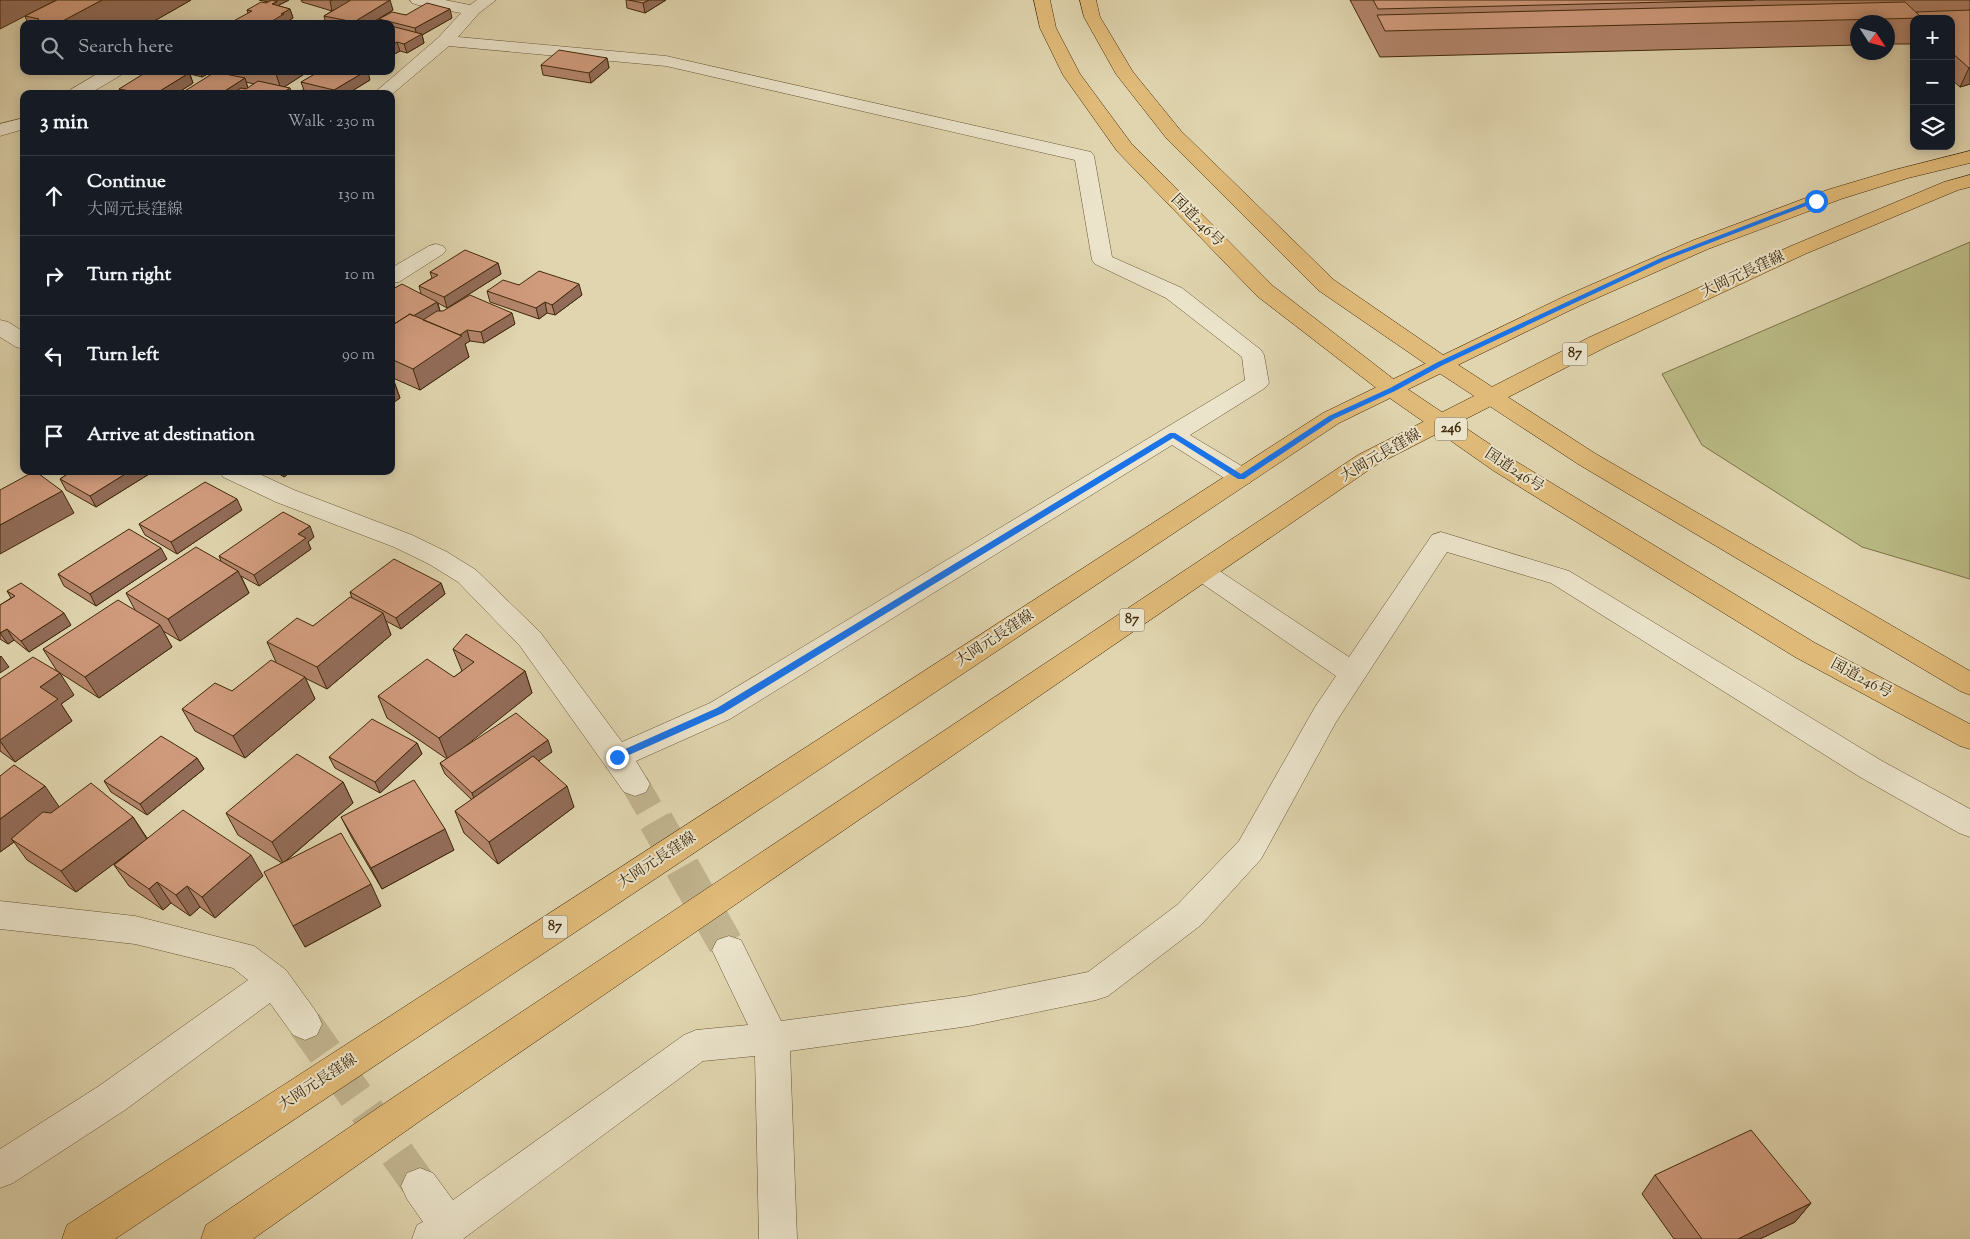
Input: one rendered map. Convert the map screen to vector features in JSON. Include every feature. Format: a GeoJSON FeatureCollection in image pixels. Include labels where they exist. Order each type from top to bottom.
{"type":"FeatureCollection","features":[{"type":"Feature","properties":{"kind":"main road","name":"国道246号"},"geometry":{"type":"LineString","coordinates":[[1042,0],[1048,28],[1072,76],[1124,147],[1265,291],[1392,389],[1503,465],[1805,650],[1970,738]]}},
{"type":"Feature","properties":{"kind":"main road"},"geometry":{"type":"LineString","coordinates":[[1088,0],[1092,18],[1125,74],[1174,135],[1326,285],[1441,364],[1587,459],[1970,684]]}},
{"type":"Feature","properties":{"kind":"main road","name":"大岡元長窪線"},"geometry":{"type":"LineString","coordinates":[[81,1239],[1331,418],[1664,259],[1816,201],[1925,167],[1970,157]]}},
{"type":"Feature","properties":{"kind":"main road","name":"大岡元長窪線"},"geometry":{"type":"LineString","coordinates":[[220,1239],[407,1110],[1367,460],[1598,342],[1798,250],[1951,186],[1970,181]]}},
{"type":"Feature","properties":{"kind":"street"},"geometry":{"type":"LineString","coordinates":[[418,0],[472,10]]}},
{"type":"Feature","properties":{"kind":"street"},"geometry":{"type":"LineString","coordinates":[[387,90],[445,41],[472,10],[488,0]]}},
{"type":"Feature","properties":{"kind":"street"},"geometry":{"type":"LineString","coordinates":[[445,41],[666,61],[1084,156],[1102,260],[1174,293],[1253,355],[1257,383],[720,710],[617,757]]}},
{"type":"Feature","properties":{"kind":"street"},"geometry":{"type":"LineString","coordinates":[[83,90],[107,75]]}},
{"type":"Feature","properties":{"kind":"street"},"geometry":{"type":"LineString","coordinates":[[0,130],[20,124]]}},
{"type":"Feature","properties":{"kind":"street"},"geometry":{"type":"LineString","coordinates":[[395,275],[436,250]]}},
{"type":"Feature","properties":{"kind":"street"},"geometry":{"type":"LineString","coordinates":[[0,327],[20,340]]}},
{"type":"Feature","properties":{"kind":"street"},"geometry":{"type":"LineString","coordinates":[[1173,435],[1241,477]]}},
{"type":"Feature","properties":{"kind":"street"},"geometry":{"type":"LineString","coordinates":[[240,475],[285,496],[403,541],[438,558],[467,576],[530,639],[635,784]]}},
{"type":"Feature","properties":{"kind":"street"},"geometry":{"type":"LineString","coordinates":[[420,1186],[440,1232],[696,1046],[772,1038],[969,1011],[1096,986],[1189,915],[1250,850],[1325,715],[1441,541],[1560,577],[1871,769],[1970,824]]}},
{"type":"Feature","properties":{"kind":"street"},"geometry":{"type":"LineString","coordinates":[[1203,572],[1353,674]]}},
{"type":"Feature","properties":{"kind":"street"},"geometry":{"type":"LineString","coordinates":[[0,915],[135,930],[242,956],[274,981],[305,1024]]}},
{"type":"Feature","properties":{"kind":"street"},"geometry":{"type":"LineString","coordinates":[[728,950],[772,1038],[778,1239]]}},
{"type":"Feature","properties":{"kind":"street"},"geometry":{"type":"LineString","coordinates":[[0,1170],[112,1098],[274,981]]}},
{"type":"Feature","properties":{"kind":"green space"},"geometry":{"type":"Polygon","coordinates":[[[1970,242],[1970,579],[1862,547],[1702,445],[1662,374],[1970,242]]]}},
{"type":"Feature","properties":{"kind":"building"},"geometry":{"type":"Polygon","coordinates":[[[57,0],[102,0],[64,20],[37,20],[39,19],[25,16],[57,0]]]}},
{"type":"Feature","properties":{"kind":"building"},"geometry":{"type":"Polygon","coordinates":[[[272,0],[277,2],[272,4],[290,9],[274,20],[235,20],[252,11],[247,10],[261,2],[266,3],[272,0]]]}},
{"type":"Feature","properties":{"kind":"building"},"geometry":{"type":"Polygon","coordinates":[[[351,0],[390,0],[357,20],[344,20],[324,16],[351,0]]]}},
{"type":"Feature","properties":{"kind":"building"},"geometry":{"type":"Polygon","coordinates":[[[629,0],[649,0],[643,3],[629,0]]]}},
{"type":"Feature","properties":{"kind":"building"},"geometry":{"type":"Polygon","coordinates":[[[1373,0],[1754,0],[1378,9],[1373,0]]]}},
{"type":"Feature","properties":{"kind":"building"},"geometry":{"type":"Polygon","coordinates":[[[1905,2],[1919,15],[1910,15],[1910,18],[1895,19],[1895,15],[1850,15],[1850,20],[1385,31],[1377,15],[1905,2]]]}},
{"type":"Feature","properties":{"kind":"building"},"geometry":{"type":"Polygon","coordinates":[[[427,3],[450,9],[415,28],[395,23],[395,20],[379,19],[392,12],[406,15],[427,3]]]}},
{"type":"Feature","properties":{"kind":"building"},"geometry":{"type":"Polygon","coordinates":[[[1970,10],[1969,68],[1955,56],[1955,15],[1919,15],[1916,12],[1970,10]]]}},
{"type":"Feature","properties":{"kind":"building"},"geometry":{"type":"Polygon","coordinates":[[[395,27],[422,34],[404,44],[395,43],[395,27]]]}},
{"type":"Feature","properties":{"kind":"building"},"geometry":{"type":"Polygon","coordinates":[[[559,50],[607,58],[589,73],[541,65],[559,50]]]}},
{"type":"Feature","properties":{"kind":"building"},"geometry":{"type":"Polygon","coordinates":[[[142,75],[186,75],[161,90],[119,89],[142,75]]]}},
{"type":"Feature","properties":{"kind":"building"},"geometry":{"type":"Polygon","coordinates":[[[210,75],[230,75],[245,78],[226,90],[186,90],[210,75]]]}},
{"type":"Feature","properties":{"kind":"building"},"geometry":{"type":"Polygon","coordinates":[[[313,75],[359,75],[334,90],[301,82],[313,75]]]}},
{"type":"Feature","properties":{"kind":"building"},"geometry":{"type":"Polygon","coordinates":[[[258,81],[290,88],[287,90],[238,90],[241,88],[246,89],[258,81]]]}},
{"type":"Feature","properties":{"kind":"building"},"geometry":{"type":"Polygon","coordinates":[[[465,250],[498,263],[444,297],[419,286],[438,275],[430,272],[465,250]]]}},
{"type":"Feature","properties":{"kind":"building"},"geometry":{"type":"Polygon","coordinates":[[[539,271],[579,284],[552,305],[545,302],[536,308],[487,291],[503,280],[519,285],[539,271]]]}},
{"type":"Feature","properties":{"kind":"building"},"geometry":{"type":"Polygon","coordinates":[[[402,284],[437,302],[413,316],[410,314],[395,323],[395,288],[402,284]]]}},
{"type":"Feature","properties":{"kind":"building"},"geometry":{"type":"Polygon","coordinates":[[[470,295],[512,313],[481,332],[467,330],[460,335],[423,320],[437,311],[443,311],[470,295]]]}},
{"type":"Feature","properties":{"kind":"building"},"geometry":{"type":"Polygon","coordinates":[[[410,314],[462,336],[413,369],[395,361],[395,323],[410,314]]]}},
{"type":"Feature","properties":{"kind":"building"},"geometry":{"type":"Polygon","coordinates":[[[28,475],[40,475],[62,491],[0,525],[0,490],[28,475]]]}},
{"type":"Feature","properties":{"kind":"building"},"geometry":{"type":"Polygon","coordinates":[[[66,475],[124,475],[90,496],[60,479],[66,475]]]}},
{"type":"Feature","properties":{"kind":"building"},"geometry":{"type":"Polygon","coordinates":[[[205,482],[237,499],[171,542],[139,524],[205,482]]]}},
{"type":"Feature","properties":{"kind":"building"},"geometry":{"type":"Polygon","coordinates":[[[283,512],[310,526],[298,534],[306,538],[254,575],[219,556],[283,512]]]}},
{"type":"Feature","properties":{"kind":"building"},"geometry":{"type":"Polygon","coordinates":[[[129,529],[161,548],[90,594],[58,574],[129,529]]]}},
{"type":"Feature","properties":{"kind":"building"},"geometry":{"type":"Polygon","coordinates":[[[196,547],[238,571],[168,619],[126,593],[196,547]]]}},
{"type":"Feature","properties":{"kind":"building"},"geometry":{"type":"Polygon","coordinates":[[[394,559],[441,583],[396,618],[350,592],[394,559]]]}},
{"type":"Feature","properties":{"kind":"building"},"geometry":{"type":"Polygon","coordinates":[[[21,583],[64,613],[21,641],[7,629],[0,633],[0,605],[15,596],[7,591],[21,583]]]}},
{"type":"Feature","properties":{"kind":"building"},"geometry":{"type":"Polygon","coordinates":[[[350,597],[383,613],[317,667],[267,642],[297,618],[313,626],[350,597]]]}},
{"type":"Feature","properties":{"kind":"building"},"geometry":{"type":"Polygon","coordinates":[[[118,600],[160,625],[85,677],[43,649],[118,600]]]}},
{"type":"Feature","properties":{"kind":"building"},"geometry":{"type":"Polygon","coordinates":[[[466,634],[525,671],[439,738],[378,696],[427,659],[454,677],[474,662],[453,649],[466,634]]]}},
{"type":"Feature","properties":{"kind":"building"},"geometry":{"type":"Polygon","coordinates":[[[33,657],[60,673],[40,687],[58,699],[0,740],[0,679],[33,657]]]}},
{"type":"Feature","properties":{"kind":"building"},"geometry":{"type":"Polygon","coordinates":[[[271,660],[305,677],[233,736],[182,709],[215,683],[232,691],[271,660]]]}},
{"type":"Feature","properties":{"kind":"building"},"geometry":{"type":"Polygon","coordinates":[[[516,713],[548,740],[472,793],[440,763],[516,713]]]}},
{"type":"Feature","properties":{"kind":"building"},"geometry":{"type":"Polygon","coordinates":[[[372,719],[417,743],[375,782],[329,757],[372,719]]]}},
{"type":"Feature","properties":{"kind":"building"},"geometry":{"type":"Polygon","coordinates":[[[161,736],[197,758],[140,804],[104,781],[161,736]]]}},
{"type":"Feature","properties":{"kind":"building"},"geometry":{"type":"Polygon","coordinates":[[[297,754],[343,782],[272,842],[226,813],[297,754]]]}},
{"type":"Feature","properties":{"kind":"building"},"geometry":{"type":"Polygon","coordinates":[[[533,756],[567,786],[489,842],[455,811],[533,756]]]}},
{"type":"Feature","properties":{"kind":"building"},"geometry":{"type":"Polygon","coordinates":[[[14,765],[45,786],[0,819],[0,776],[14,765]]]}},
{"type":"Feature","properties":{"kind":"building"},"geometry":{"type":"Polygon","coordinates":[[[414,780],[445,829],[371,868],[341,817],[414,780]]]}},
{"type":"Feature","properties":{"kind":"building"},"geometry":{"type":"Polygon","coordinates":[[[91,783],[133,817],[61,871],[11,839],[43,812],[51,813],[91,783]]]}},
{"type":"Feature","properties":{"kind":"building"},"geometry":{"type":"Polygon","coordinates":[[[183,810],[251,855],[202,897],[187,886],[176,895],[157,882],[149,889],[114,865],[183,810]]]}},
{"type":"Feature","properties":{"kind":"building"},"geometry":{"type":"Polygon","coordinates":[[[341,833],[371,884],[293,926],[264,872],[341,833]]]}},
{"type":"Feature","properties":{"kind":"building"},"geometry":{"type":"Polygon","coordinates":[[[1751,1130],[1811,1203],[1738,1239],[1702,1239],[1655,1175],[1751,1130]]]}},
{"type":"Feature","properties":{"kind":"tunnel"},"geometry":{"type":"LineString","coordinates":[[635,784],[657,822]]}},
{"type":"Feature","properties":{"kind":"tunnel"},"geometry":{"type":"LineString","coordinates":[[656,821],[729,950]]}},
{"type":"Feature","properties":{"kind":"tunnel"},"geometry":{"type":"LineString","coordinates":[[305,1024],[420,1186]]}},
{"type":"Feature","properties":{"kind":"route"},"geometry":{"type":"LineString","coordinates":[[617,757],[720,710],[1173,435],[1241,477],[1331,418],[1441,364],[1664,259],[1816,201]]}}]}
